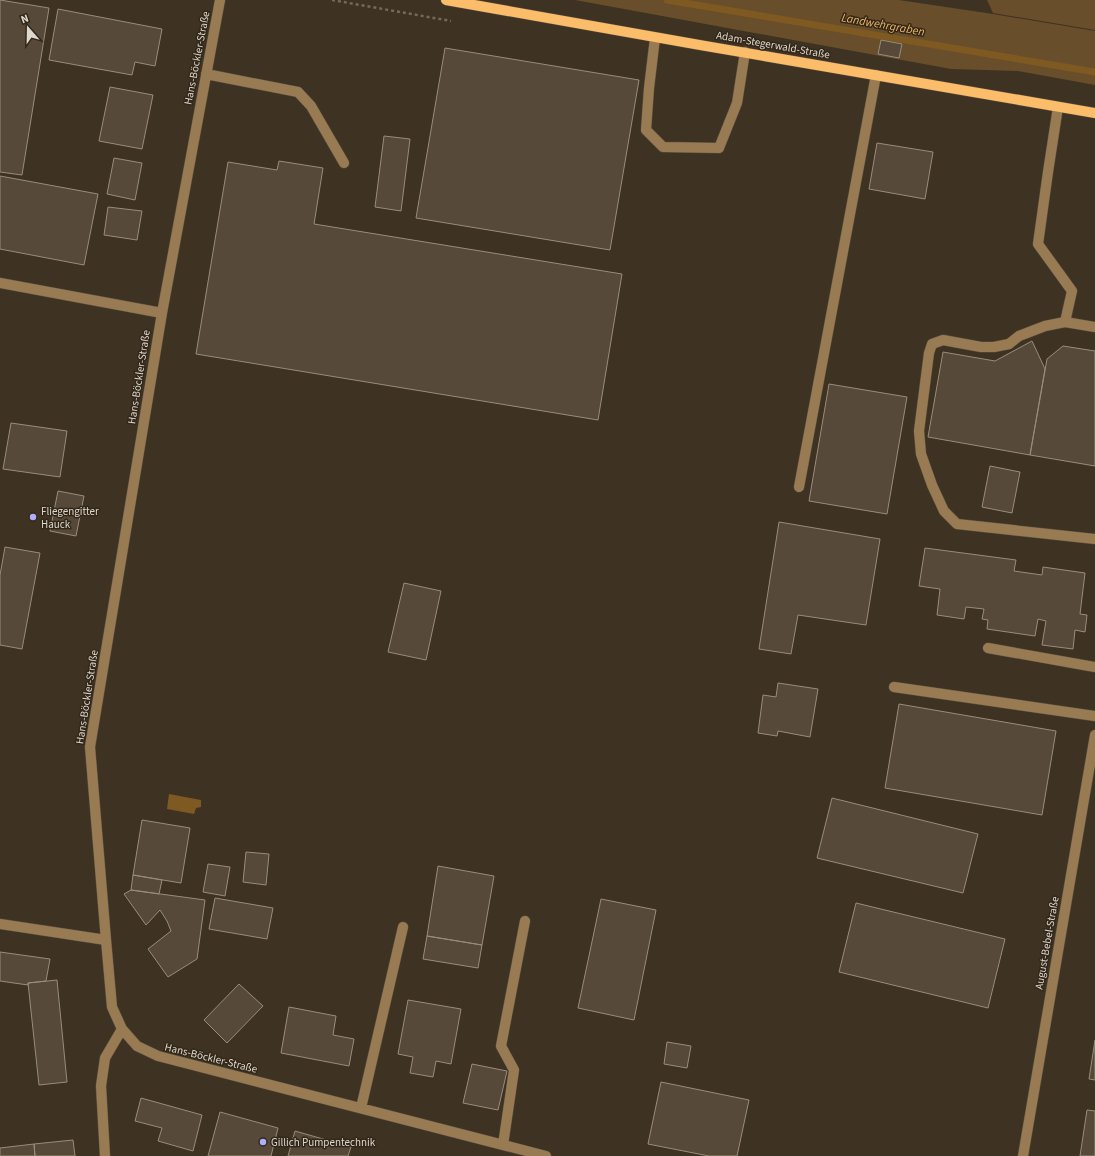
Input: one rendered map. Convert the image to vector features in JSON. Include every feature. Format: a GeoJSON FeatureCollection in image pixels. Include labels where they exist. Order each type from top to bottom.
{"type":"FeatureCollection","features":[{"type":"Feature","properties":{"kind":"main road","name":"Adam-Stegerwald-Straße"},"geometry":{"type":"LineString","coordinates":[[446,0],[655,38],[745,52],[1095,113]]}},
{"type":"Feature","properties":{"kind":"street","name":"Hans-Böckler-Straße"},"geometry":{"type":"LineString","coordinates":[[220,0],[162,313],[90,747],[112,1006],[122,1029],[137,1046],[158,1056],[546,1156]]}},
{"type":"Feature","properties":{"kind":"street"},"geometry":{"type":"LineString","coordinates":[[655,38],[646,130],[663,147],[719,148],[737,103],[745,52]]}},
{"type":"Feature","properties":{"kind":"street"},"geometry":{"type":"LineString","coordinates":[[206,74],[298,92],[311,106],[344,163]]}},
{"type":"Feature","properties":{"kind":"street"},"geometry":{"type":"LineString","coordinates":[[799,487],[876,76]]}},
{"type":"Feature","properties":{"kind":"street"},"geometry":{"type":"LineString","coordinates":[[1058,107],[1038,244],[1072,291],[1065,322]]}},
{"type":"Feature","properties":{"kind":"street"},"geometry":{"type":"LineString","coordinates":[[0,284],[162,313]]}},
{"type":"Feature","properties":{"kind":"street"},"geometry":{"type":"LineString","coordinates":[[1095,327],[1065,322],[1039,328],[1019,336],[1008,344],[994,347],[981,347],[943,340],[932,344],[929,353],[919,431],[922,454],[932,485],[944,511],[958,524],[1095,539]]}},
{"type":"Feature","properties":{"kind":"street"},"geometry":{"type":"LineString","coordinates":[[988,648],[1095,667]]}},
{"type":"Feature","properties":{"kind":"street"},"geometry":{"type":"LineString","coordinates":[[894,687],[1095,716]]}},
{"type":"Feature","properties":{"kind":"street","name":"August-Bebel-Straße"},"geometry":{"type":"LineString","coordinates":[[1023,1156],[1095,735]]}},
{"type":"Feature","properties":{"kind":"street"},"geometry":{"type":"LineString","coordinates":[[503,1145],[514,1070],[501,1046],[525,921]]}},
{"type":"Feature","properties":{"kind":"street"},"geometry":{"type":"LineString","coordinates":[[0,924],[106,940]]}},
{"type":"Feature","properties":{"kind":"street"},"geometry":{"type":"LineString","coordinates":[[361,1108],[403,927]]}},
{"type":"Feature","properties":{"kind":"street"},"geometry":{"type":"LineString","coordinates":[[105,1156],[101,1086],[105,1058],[122,1029]]}},
{"type":"Feature","properties":{"kind":"shaded area"},"geometry":{"type":"Polygon","coordinates":[[[575,0],[899,0],[993,14],[1095,31],[1095,85],[1018,71],[951,69],[575,0]]]}},
{"type":"Feature","properties":{"kind":"shaded area"},"geometry":{"type":"Polygon","coordinates":[[[987,0],[1095,0],[1095,30],[993,13],[987,0]]]}},
{"type":"Feature","properties":{"kind":"shaded area"},"geometry":{"type":"Polygon","coordinates":[[[169,794],[201,800],[201,807],[196,808],[194,814],[167,809],[169,794]]]}},
{"type":"Feature","properties":{"kind":"building"},"geometry":{"type":"Polygon","coordinates":[[[0,0],[49,8],[22,175],[0,172],[0,0]]]}},
{"type":"Feature","properties":{"kind":"building"},"geometry":{"type":"Polygon","coordinates":[[[58,9],[162,29],[155,66],[135,62],[132,75],[49,60],[58,9]]]}},
{"type":"Feature","properties":{"kind":"building"},"geometry":{"type":"Polygon","coordinates":[[[881,40],[902,44],[899,58],[878,54],[881,40]]]}},
{"type":"Feature","properties":{"kind":"building"},"geometry":{"type":"Polygon","coordinates":[[[445,48],[639,80],[610,250],[416,218],[445,48]]]}},
{"type":"Feature","properties":{"kind":"building"},"geometry":{"type":"Polygon","coordinates":[[[110,87],[153,95],[142,149],[99,141],[110,87]]]}},
{"type":"Feature","properties":{"kind":"building"},"geometry":{"type":"Polygon","coordinates":[[[384,136],[410,139],[401,211],[375,207],[384,136]]]}},
{"type":"Feature","properties":{"kind":"building"},"geometry":{"type":"Polygon","coordinates":[[[877,143],[933,152],[925,199],[869,189],[877,143]]]}},
{"type":"Feature","properties":{"kind":"building"},"geometry":{"type":"Polygon","coordinates":[[[114,158],[142,163],[135,200],[107,194],[114,158]]]}},
{"type":"Feature","properties":{"kind":"building"},"geometry":{"type":"Polygon","coordinates":[[[279,161],[323,168],[314,224],[622,274],[598,420],[196,354],[228,162],[277,170],[279,161]]]}},
{"type":"Feature","properties":{"kind":"building"},"geometry":{"type":"Polygon","coordinates":[[[0,176],[98,194],[84,265],[0,249],[0,176]]]}},
{"type":"Feature","properties":{"kind":"building"},"geometry":{"type":"Polygon","coordinates":[[[108,207],[142,211],[137,240],[104,235],[108,207]]]}},
{"type":"Feature","properties":{"kind":"building"},"geometry":{"type":"Polygon","coordinates":[[[1032,341],[1045,369],[1030,455],[928,437],[943,352],[995,361],[1032,341]]]}},
{"type":"Feature","properties":{"kind":"building"},"geometry":{"type":"Polygon","coordinates":[[[1063,346],[1095,351],[1095,466],[1030,455],[1047,359],[1063,346]]]}},
{"type":"Feature","properties":{"kind":"building"},"geometry":{"type":"Polygon","coordinates":[[[829,384],[907,397],[887,514],[809,501],[829,384]]]}},
{"type":"Feature","properties":{"kind":"building"},"geometry":{"type":"Polygon","coordinates":[[[11,423],[67,431],[60,477],[3,469],[11,423]]]}},
{"type":"Feature","properties":{"kind":"building"},"geometry":{"type":"Polygon","coordinates":[[[990,466],[1020,472],[1012,513],[982,507],[990,466]]]}},
{"type":"Feature","properties":{"kind":"building"},"geometry":{"type":"Polygon","coordinates":[[[58,491],[84,496],[76,536],[50,531],[58,491]]]}},
{"type":"Feature","properties":{"kind":"building"},"geometry":{"type":"Polygon","coordinates":[[[779,522],[880,539],[866,625],[798,615],[791,654],[759,649],[779,522]]]}},
{"type":"Feature","properties":{"kind":"building"},"geometry":{"type":"Polygon","coordinates":[[[5,547],[40,553],[22,649],[0,645],[0,575],[5,547]]]}},
{"type":"Feature","properties":{"kind":"building"},"geometry":{"type":"Polygon","coordinates":[[[925,548],[1016,560],[1014,571],[1042,575],[1043,567],[1085,573],[1080,614],[1087,615],[1085,632],[1075,630],[1073,649],[1042,645],[1046,621],[1038,619],[1035,636],[987,629],[988,620],[982,619],[984,609],[966,607],[964,619],[937,615],[940,589],[919,586],[925,548]]]}},
{"type":"Feature","properties":{"kind":"building"},"geometry":{"type":"Polygon","coordinates":[[[404,583],[441,591],[426,660],[388,652],[404,583]]]}},
{"type":"Feature","properties":{"kind":"building"},"geometry":{"type":"Polygon","coordinates":[[[778,683],[818,689],[810,737],[778,731],[777,736],[758,733],[763,695],[776,697],[778,683]]]}},
{"type":"Feature","properties":{"kind":"building"},"geometry":{"type":"Polygon","coordinates":[[[899,704],[1056,731],[1042,815],[885,788],[899,704]]]}},
{"type":"Feature","properties":{"kind":"building"},"geometry":{"type":"Polygon","coordinates":[[[832,798],[978,834],[963,893],[817,858],[832,798]]]}},
{"type":"Feature","properties":{"kind":"building"},"geometry":{"type":"Polygon","coordinates":[[[142,820],[190,828],[181,883],[133,875],[142,820]]]}},
{"type":"Feature","properties":{"kind":"building"},"geometry":{"type":"Polygon","coordinates":[[[246,852],[269,854],[266,885],[243,882],[246,852]]]}},
{"type":"Feature","properties":{"kind":"building"},"geometry":{"type":"Polygon","coordinates":[[[208,864],[230,867],[225,896],[203,892],[208,864]]]}},
{"type":"Feature","properties":{"kind":"building"},"geometry":{"type":"Polygon","coordinates":[[[438,866],[494,876],[482,945],[427,936],[438,866]]]}},
{"type":"Feature","properties":{"kind":"building"},"geometry":{"type":"Polygon","coordinates":[[[133,875],[162,880],[159,894],[131,890],[133,875]]]}},
{"type":"Feature","properties":{"kind":"building"},"geometry":{"type":"Polygon","coordinates":[[[131,890],[205,900],[197,959],[168,977],[148,949],[171,931],[167,921],[160,910],[146,925],[124,894],[131,890]]]}},
{"type":"Feature","properties":{"kind":"building"},"geometry":{"type":"Polygon","coordinates":[[[215,898],[273,908],[267,939],[209,929],[215,898]]]}},
{"type":"Feature","properties":{"kind":"building"},"geometry":{"type":"Polygon","coordinates":[[[601,899],[656,910],[634,1020],[578,1008],[601,899]]]}},
{"type":"Feature","properties":{"kind":"building"},"geometry":{"type":"Polygon","coordinates":[[[856,903],[1005,939],[988,1008],[839,972],[856,903]]]}},
{"type":"Feature","properties":{"kind":"building"},"geometry":{"type":"Polygon","coordinates":[[[427,936],[482,945],[478,968],[423,959],[427,936]]]}},
{"type":"Feature","properties":{"kind":"building"},"geometry":{"type":"Polygon","coordinates":[[[0,952],[50,959],[46,981],[28,983],[28,985],[0,981],[0,952]]]}},
{"type":"Feature","properties":{"kind":"building"},"geometry":{"type":"Polygon","coordinates":[[[57,980],[67,1082],[39,1085],[28,983],[57,980]]]}},
{"type":"Feature","properties":{"kind":"building"},"geometry":{"type":"Polygon","coordinates":[[[239,984],[263,1006],[227,1043],[204,1020],[239,984]]]}},
{"type":"Feature","properties":{"kind":"building"},"geometry":{"type":"Polygon","coordinates":[[[408,1000],[461,1009],[451,1064],[436,1061],[433,1077],[410,1073],[413,1057],[398,1054],[408,1000]]]}},
{"type":"Feature","properties":{"kind":"building"},"geometry":{"type":"Polygon","coordinates":[[[289,1007],[336,1016],[333,1035],[354,1039],[349,1066],[281,1053],[289,1007]]]}},
{"type":"Feature","properties":{"kind":"building"},"geometry":{"type":"Polygon","coordinates":[[[1095,1040],[1095,1080],[1089,1079],[1095,1040]]]}},
{"type":"Feature","properties":{"kind":"building"},"geometry":{"type":"Polygon","coordinates":[[[667,1042],[691,1046],[687,1068],[664,1064],[667,1042]]]}},
{"type":"Feature","properties":{"kind":"building"},"geometry":{"type":"Polygon","coordinates":[[[472,1064],[507,1071],[498,1110],[463,1103],[472,1064]]]}},
{"type":"Feature","properties":{"kind":"building"},"geometry":{"type":"Polygon","coordinates":[[[661,1082],[749,1100],[737,1156],[709,1156],[648,1144],[661,1082]]]}},
{"type":"Feature","properties":{"kind":"building"},"geometry":{"type":"Polygon","coordinates":[[[141,1098],[202,1115],[193,1151],[158,1141],[162,1128],[135,1121],[141,1098]]]}},
{"type":"Feature","properties":{"kind":"building"},"geometry":{"type":"Polygon","coordinates":[[[1087,1110],[1095,1111],[1095,1156],[1080,1156],[1087,1110]]]}},
{"type":"Feature","properties":{"kind":"building"},"geometry":{"type":"Polygon","coordinates":[[[220,1112],[278,1128],[271,1156],[208,1156],[220,1112]]]}},
{"type":"Feature","properties":{"kind":"building"},"geometry":{"type":"Polygon","coordinates":[[[295,1131],[351,1147],[348,1156],[288,1156],[295,1131]]]}},
{"type":"Feature","properties":{"kind":"building"},"geometry":{"type":"Polygon","coordinates":[[[73,1140],[75,1156],[35,1156],[34,1144],[73,1140]]]}},
{"type":"Feature","properties":{"kind":"building"},"geometry":{"type":"Polygon","coordinates":[[[34,1144],[35,1156],[0,1156],[0,1148],[34,1144]]]}},
{"type":"Feature","properties":{"kind":"waterway","name":"Landwehrgraben"},"geometry":{"type":"LineString","coordinates":[[667,0],[1095,72]]}},
{"type":"Feature","properties":{"kind":"place","name":"Fliegengitter Hauck"},"geometry":{"type":"Point","coordinates":[33,517]}},
{"type":"Feature","properties":{"kind":"place","name":"Gillich Pumpentechnik"},"geometry":{"type":"Point","coordinates":[263,1142]}}]}
